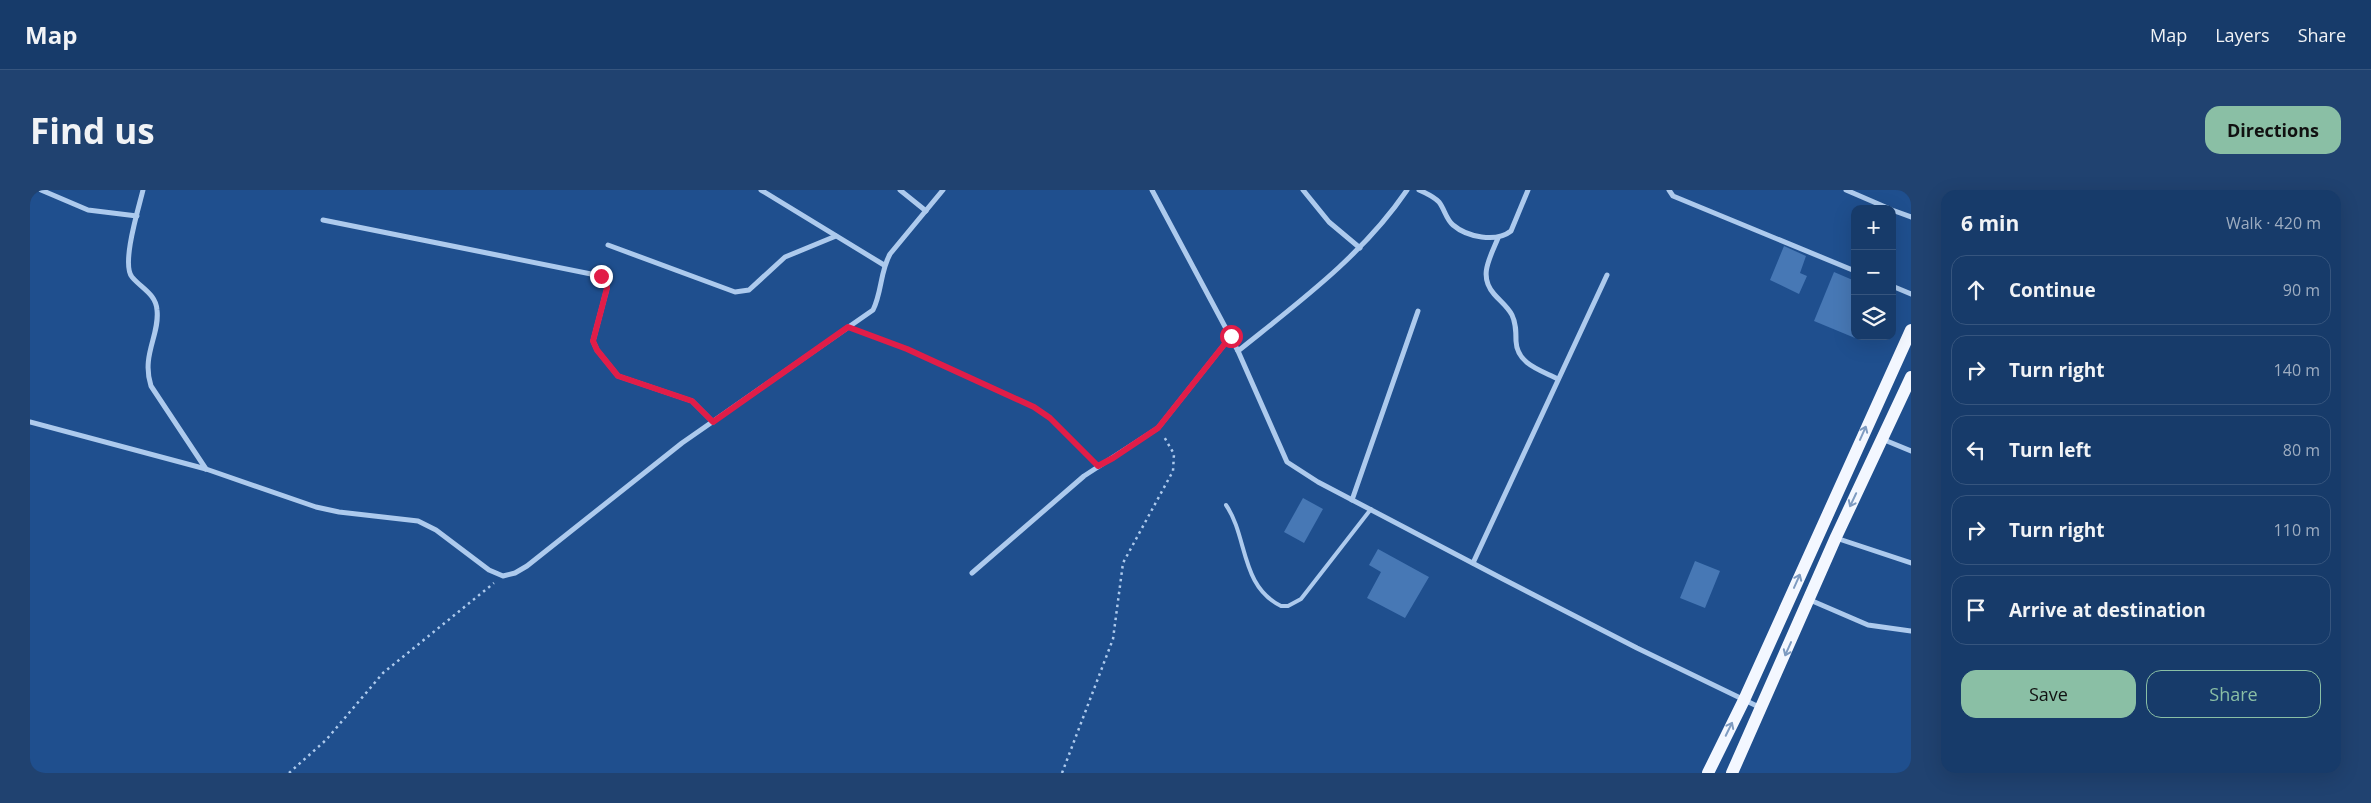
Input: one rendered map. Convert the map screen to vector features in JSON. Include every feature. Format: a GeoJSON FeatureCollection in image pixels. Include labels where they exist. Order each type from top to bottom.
{"type":"FeatureCollection","features":[{"type":"Feature","properties":{"kind":"main road"},"geometry":{"type":"LineString","coordinates":[[1708,773],[1744,700],[1875,406],[1911,330]]}},
{"type":"Feature","properties":{"kind":"main road"},"geometry":{"type":"LineString","coordinates":[[1732,773],[1836,537],[1881,439],[1910,382]]}},
{"type":"Feature","properties":{"kind":"main road"},"geometry":{"type":"LineString","coordinates":[[1875,406],[1893,414]]}},
{"type":"Feature","properties":{"kind":"street"},"geometry":{"type":"LineString","coordinates":[[41,190],[88,210],[137,216]]}},
{"type":"Feature","properties":{"kind":"street"},"geometry":{"type":"LineString","coordinates":[[143,190],[128,267],[131,276],[151,294],[158,312],[148,362],[148,375],[151,386],[206,469]]}},
{"type":"Feature","properties":{"kind":"street"},"geometry":{"type":"LineString","coordinates":[[762,190],[884,265]]}},
{"type":"Feature","properties":{"kind":"street"},"geometry":{"type":"LineString","coordinates":[[900,190],[926,211]]}},
{"type":"Feature","properties":{"kind":"street"},"geometry":{"type":"LineString","coordinates":[[30,422],[206,469],[316,507],[339,512],[418,521],[436,530],[489,570],[503,576],[527,566],[682,443],[873,310],[879,298],[884,265],[890,254],[944,190]]}},
{"type":"Feature","properties":{"kind":"street"},"geometry":{"type":"LineString","coordinates":[[1152,190],[1231,336],[1287,462],[1352,500],[1473,563],[1637,648],[1761,708]]}},
{"type":"Feature","properties":{"kind":"street"},"geometry":{"type":"LineString","coordinates":[[1303,190],[1328,222],[1360,248]]}},
{"type":"Feature","properties":{"kind":"street"},"geometry":{"type":"LineString","coordinates":[[1238,351],[1300,301],[1360,248],[1394,209],[1407,190]]}},
{"type":"Feature","properties":{"kind":"street"},"geometry":{"type":"LineString","coordinates":[[1420,190],[1438,202],[1448,221],[1454,227],[1473,235],[1498,238],[1511,232],[1528,190]]}},
{"type":"Feature","properties":{"kind":"street"},"geometry":{"type":"LineString","coordinates":[[1669,190],[1673,196],[1851,269]]}},
{"type":"Feature","properties":{"kind":"street"},"geometry":{"type":"LineString","coordinates":[[1846,190],[1882,205]]}},
{"type":"Feature","properties":{"kind":"street"},"geometry":{"type":"LineString","coordinates":[[1896,211],[1911,218]]}},
{"type":"Feature","properties":{"kind":"street"},"geometry":{"type":"LineString","coordinates":[[323,220],[601,276],[606,281],[607,288],[593,341],[610,369],[618,376],[692,401],[713,422]]}},
{"type":"Feature","properties":{"kind":"street"},"geometry":{"type":"LineString","coordinates":[[608,245],[735,292],[742,292],[749,290],[785,257],[836,236]]}},
{"type":"Feature","properties":{"kind":"street"},"geometry":{"type":"LineString","coordinates":[[1498,238],[1485,272],[1488,287],[1511,313],[1515,322],[1516,347],[1522,360],[1558,379]]}},
{"type":"Feature","properties":{"kind":"street"},"geometry":{"type":"LineString","coordinates":[[1473,563],[1607,275]]}},
{"type":"Feature","properties":{"kind":"street"},"geometry":{"type":"LineString","coordinates":[[1896,288],[1911,294]]}},
{"type":"Feature","properties":{"kind":"street"},"geometry":{"type":"LineString","coordinates":[[1352,500],[1418,311]]}},
{"type":"Feature","properties":{"kind":"street"},"geometry":{"type":"LineString","coordinates":[[972,573],[1098,466],[1158,428],[1231,336]]}},
{"type":"Feature","properties":{"kind":"street"},"geometry":{"type":"LineString","coordinates":[[1881,439],[1911,451]]}},
{"type":"Feature","properties":{"kind":"street"},"geometry":{"type":"LineString","coordinates":[[1836,537],[1911,563]]}},
{"type":"Feature","properties":{"kind":"street"},"geometry":{"type":"LineString","coordinates":[[1810,599],[1868,625],[1911,631]]}},
{"type":"Feature","properties":{"kind":"lane"},"geometry":{"type":"LineString","coordinates":[[1226,505],[1240,531],[1242,552],[1250,572],[1266,596],[1281,606],[1288,606],[1301,599],[1371,509]]}},
{"type":"Feature","properties":{"kind":"path"},"geometry":{"type":"LineString","coordinates":[[848,327],[907,349],[1034,407],[1050,418],[1098,466]]}},
{"type":"Feature","properties":{"kind":"path"},"geometry":{"type":"LineString","coordinates":[[1062,773],[1113,639],[1124,563],[1173,471],[1174,454],[1158,428]]}},
{"type":"Feature","properties":{"kind":"path"},"geometry":{"type":"LineString","coordinates":[[289,773],[326,740],[383,673],[503,576]]}},
{"type":"Feature","properties":{"kind":"building"},"geometry":{"type":"Polygon","coordinates":[[[1784,246],[1806,256],[1800,273],[1807,276],[1799,294],[1770,280],[1784,246]]]}},
{"type":"Feature","properties":{"kind":"building"},"geometry":{"type":"Polygon","coordinates":[[[1834,272],[1851,279],[1851,336],[1814,321],[1834,272]]]}},
{"type":"Feature","properties":{"kind":"building"},"geometry":{"type":"Polygon","coordinates":[[[1303,498],[1323,509],[1304,543],[1284,532],[1303,498]]]}},
{"type":"Feature","properties":{"kind":"building"},"geometry":{"type":"Polygon","coordinates":[[[1378,549],[1429,577],[1405,618],[1367,598],[1381,572],[1369,565],[1378,549]]]}},
{"type":"Feature","properties":{"kind":"building"},"geometry":{"type":"Polygon","coordinates":[[[1695,561],[1720,571],[1705,608],[1680,598],[1695,561]]]}},
{"type":"Feature","properties":{"kind":"route"},"geometry":{"type":"LineString","coordinates":[[601,276],[606,281],[607,288],[593,341],[610,369],[618,376],[680,395],[692,401],[713,422],[848,327],[907,349],[1034,407],[1050,418],[1098,466],[1158,428],[1231,336]]}}]}
